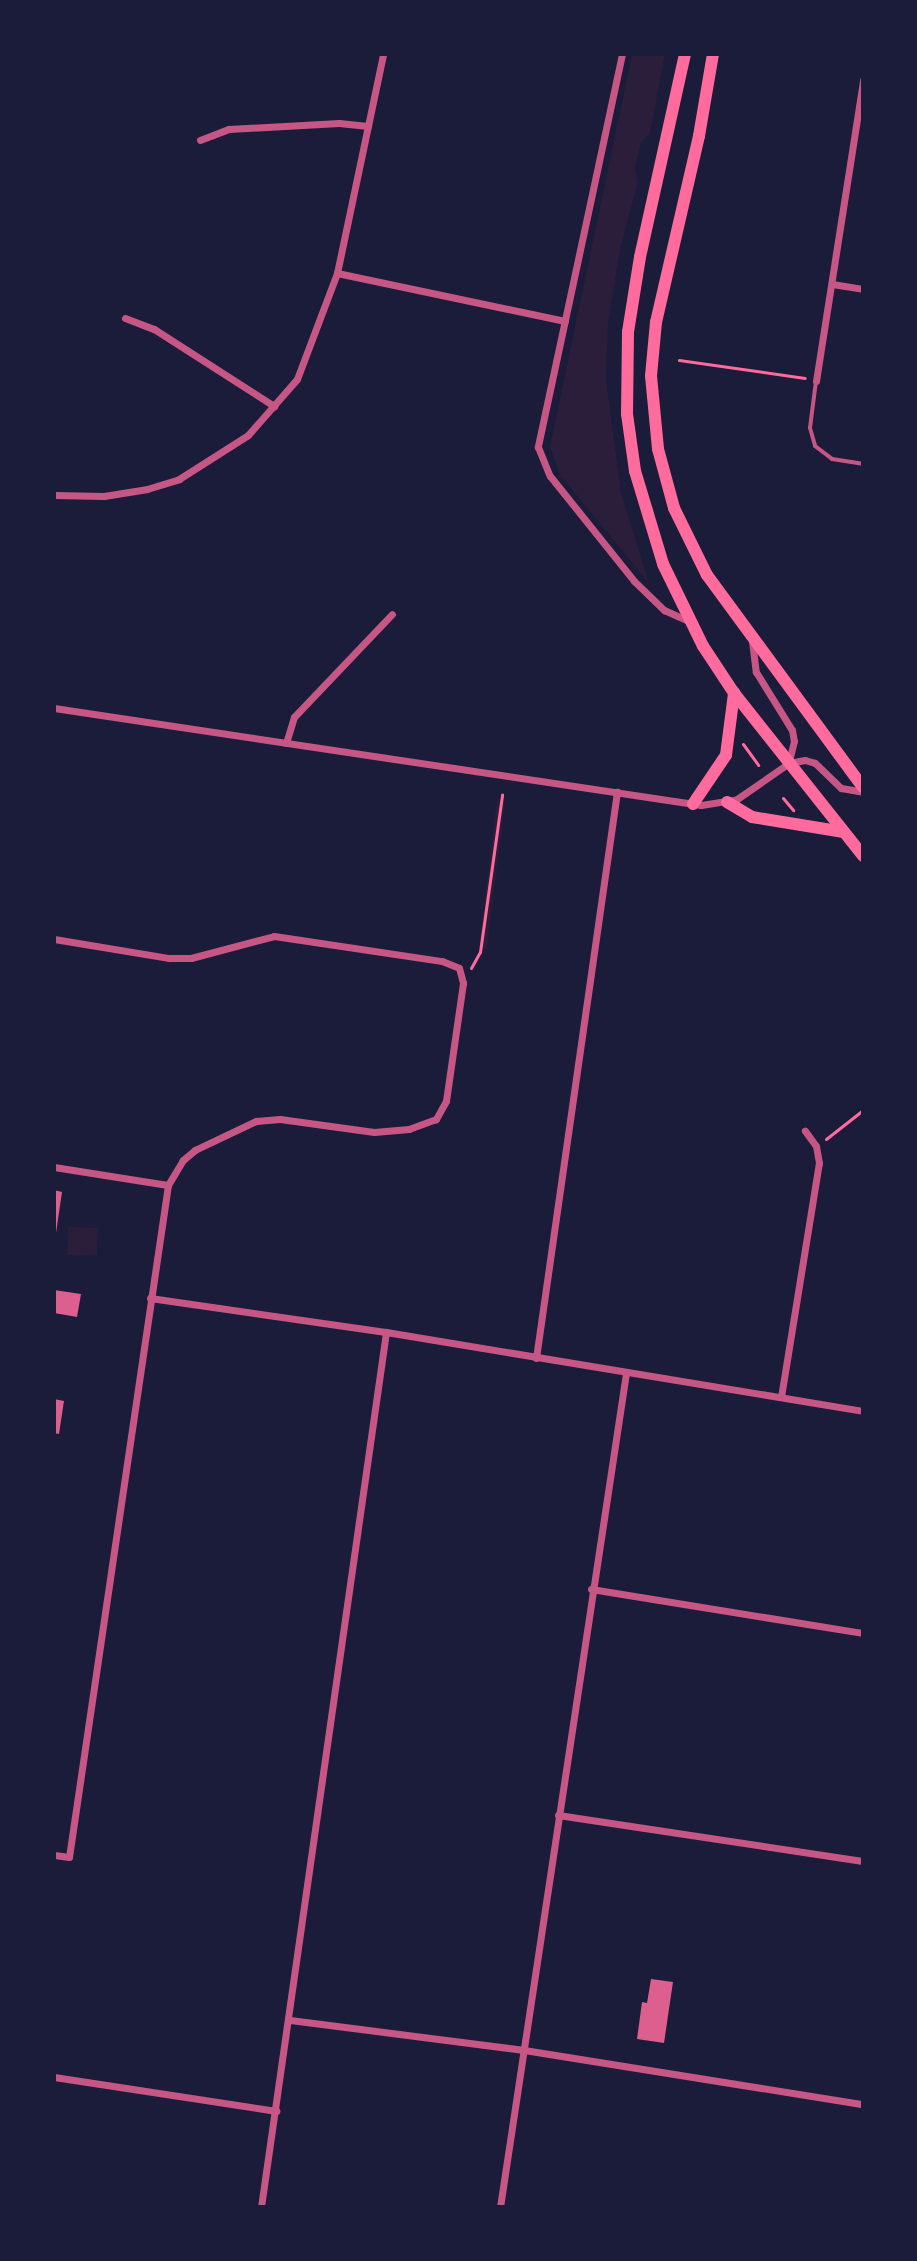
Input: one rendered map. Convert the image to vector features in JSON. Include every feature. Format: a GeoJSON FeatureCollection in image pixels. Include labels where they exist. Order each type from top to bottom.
{"type":"FeatureCollection","features":[{"type":"Feature","properties":{"kind":"main road"},"geometry":{"type":"LineString","coordinates":[[685,54],[628,332],[626,386],[630,443],[643,504],[663,564],[689,621],[734,693],[863,856]]}},
{"type":"Feature","properties":{"kind":"main road"},"geometry":{"type":"LineString","coordinates":[[713,54],[699,136],[658,307],[652,392],[658,449],[674,508],[707,575],[863,789]]}},
{"type":"Feature","properties":{"kind":"main road"},"geometry":{"type":"LineString","coordinates":[[693,804],[726,755],[734,693]]}},
{"type":"Feature","properties":{"kind":"main road"},"geometry":{"type":"LineString","coordinates":[[727,802],[752,817],[844,832]]}},
{"type":"Feature","properties":{"kind":"street"},"geometry":{"type":"LineString","coordinates":[[54,495],[104,496],[147,489],[179,479],[248,435],[297,379],[337,273],[383,54]]}},
{"type":"Feature","properties":{"kind":"street"},"geometry":{"type":"LineString","coordinates":[[622,54],[538,438],[540,457],[557,485],[650,598],[689,621]]}},
{"type":"Feature","properties":{"kind":"street"},"geometry":{"type":"LineString","coordinates":[[816,381],[863,80]]}},
{"type":"Feature","properties":{"kind":"street"},"geometry":{"type":"LineString","coordinates":[[200,140],[229,129],[339,123],[368,126]]}},
{"type":"Feature","properties":{"kind":"street"},"geometry":{"type":"LineString","coordinates":[[337,273],[565,321]]}},
{"type":"Feature","properties":{"kind":"street"},"geometry":{"type":"LineString","coordinates":[[832,284],[863,289]]}},
{"type":"Feature","properties":{"kind":"street"},"geometry":{"type":"LineString","coordinates":[[125,318],[154,329],[274,406]]}},
{"type":"Feature","properties":{"kind":"street"},"geometry":{"type":"LineString","coordinates":[[286,743],[294,717],[392,614]]}},
{"type":"Feature","properties":{"kind":"street"},"geometry":{"type":"LineString","coordinates":[[752,639],[756,672],[792,730],[794,741],[789,763]]}},
{"type":"Feature","properties":{"kind":"street"},"geometry":{"type":"LineString","coordinates":[[54,708],[693,804],[727,802],[752,792],[789,763],[810,761],[841,788],[863,789]]}},
{"type":"Feature","properties":{"kind":"street"},"geometry":{"type":"LineString","coordinates":[[536,1358],[617,792]]}},
{"type":"Feature","properties":{"kind":"street"},"geometry":{"type":"LineString","coordinates":[[54,939],[169,958],[191,958],[274,936],[442,961],[459,968],[463,983],[446,1101],[436,1119],[409,1129],[374,1132],[280,1119],[256,1121],[195,1150],[183,1160],[168,1185],[69,1857],[54,1855]]}},
{"type":"Feature","properties":{"kind":"street"},"geometry":{"type":"LineString","coordinates":[[781,1397],[819,1163],[816,1146],[805,1131]]}},
{"type":"Feature","properties":{"kind":"street"},"geometry":{"type":"LineString","coordinates":[[54,1167],[168,1185]]}},
{"type":"Feature","properties":{"kind":"street"},"geometry":{"type":"LineString","coordinates":[[150,1298],[386,1332],[863,1411]]}},
{"type":"Feature","properties":{"kind":"street"},"geometry":{"type":"LineString","coordinates":[[261,2207],[386,1332]]}},
{"type":"Feature","properties":{"kind":"street"},"geometry":{"type":"LineString","coordinates":[[500,2207],[626,1373]]}},
{"type":"Feature","properties":{"kind":"street"},"geometry":{"type":"LineString","coordinates":[[591,1589],[863,1633]]}},
{"type":"Feature","properties":{"kind":"street"},"geometry":{"type":"LineString","coordinates":[[558,1815],[863,1861]]}},
{"type":"Feature","properties":{"kind":"street"},"geometry":{"type":"LineString","coordinates":[[290,2020],[524,2050],[863,2104]]}},
{"type":"Feature","properties":{"kind":"street"},"geometry":{"type":"LineString","coordinates":[[54,2077],[276,2111]]}},
{"type":"Feature","properties":{"kind":"lane"},"geometry":{"type":"LineString","coordinates":[[816,381],[810,428],[815,446],[832,459],[863,464]]}},
{"type":"Feature","properties":{"kind":"path"},"geometry":{"type":"LineString","coordinates":[[679,360],[816,381]]}},
{"type":"Feature","properties":{"kind":"path"},"geometry":{"type":"LineString","coordinates":[[739,738],[758,765]]}},
{"type":"Feature","properties":{"kind":"path"},"geometry":{"type":"LineString","coordinates":[[463,983],[480,952],[502,795]]}},
{"type":"Feature","properties":{"kind":"path"},"geometry":{"type":"LineString","coordinates":[[816,1146],[863,1110]]}},
{"type":"Feature","properties":{"kind":"shaded area"},"geometry":{"type":"Polygon","coordinates":[[[632,54],[665,54],[650,133],[641,142],[635,168],[638,182],[620,249],[608,324],[606,380],[621,493],[649,583],[560,475],[550,447],[632,54]]]}},
{"type":"Feature","properties":{"kind":"shaded area"},"geometry":{"type":"Polygon","coordinates":[[[497,800],[505,801],[487,949],[479,948],[497,800]]]}},
{"type":"Feature","properties":{"kind":"shaded area"},"geometry":{"type":"Polygon","coordinates":[[[68,1227],[98,1228],[97,1256],[67,1255],[68,1227]]]}},
{"type":"Feature","properties":{"kind":"building"},"geometry":{"type":"Polygon","coordinates":[[[54,1190],[62,1192],[56,1233],[54,1233],[54,1190]]]}},
{"type":"Feature","properties":{"kind":"building"},"geometry":{"type":"Polygon","coordinates":[[[54,1290],[81,1294],[77,1317],[54,1313],[54,1290]]]}},
{"type":"Feature","properties":{"kind":"building"},"geometry":{"type":"Polygon","coordinates":[[[54,1399],[64,1401],[59,1434],[54,1433],[54,1399]]]}},
{"type":"Feature","properties":{"kind":"building"},"geometry":{"type":"Polygon","coordinates":[[[651,1979],[673,1982],[664,2043],[637,2039],[642,2002],[647,2003],[651,1979]]]}}]}
